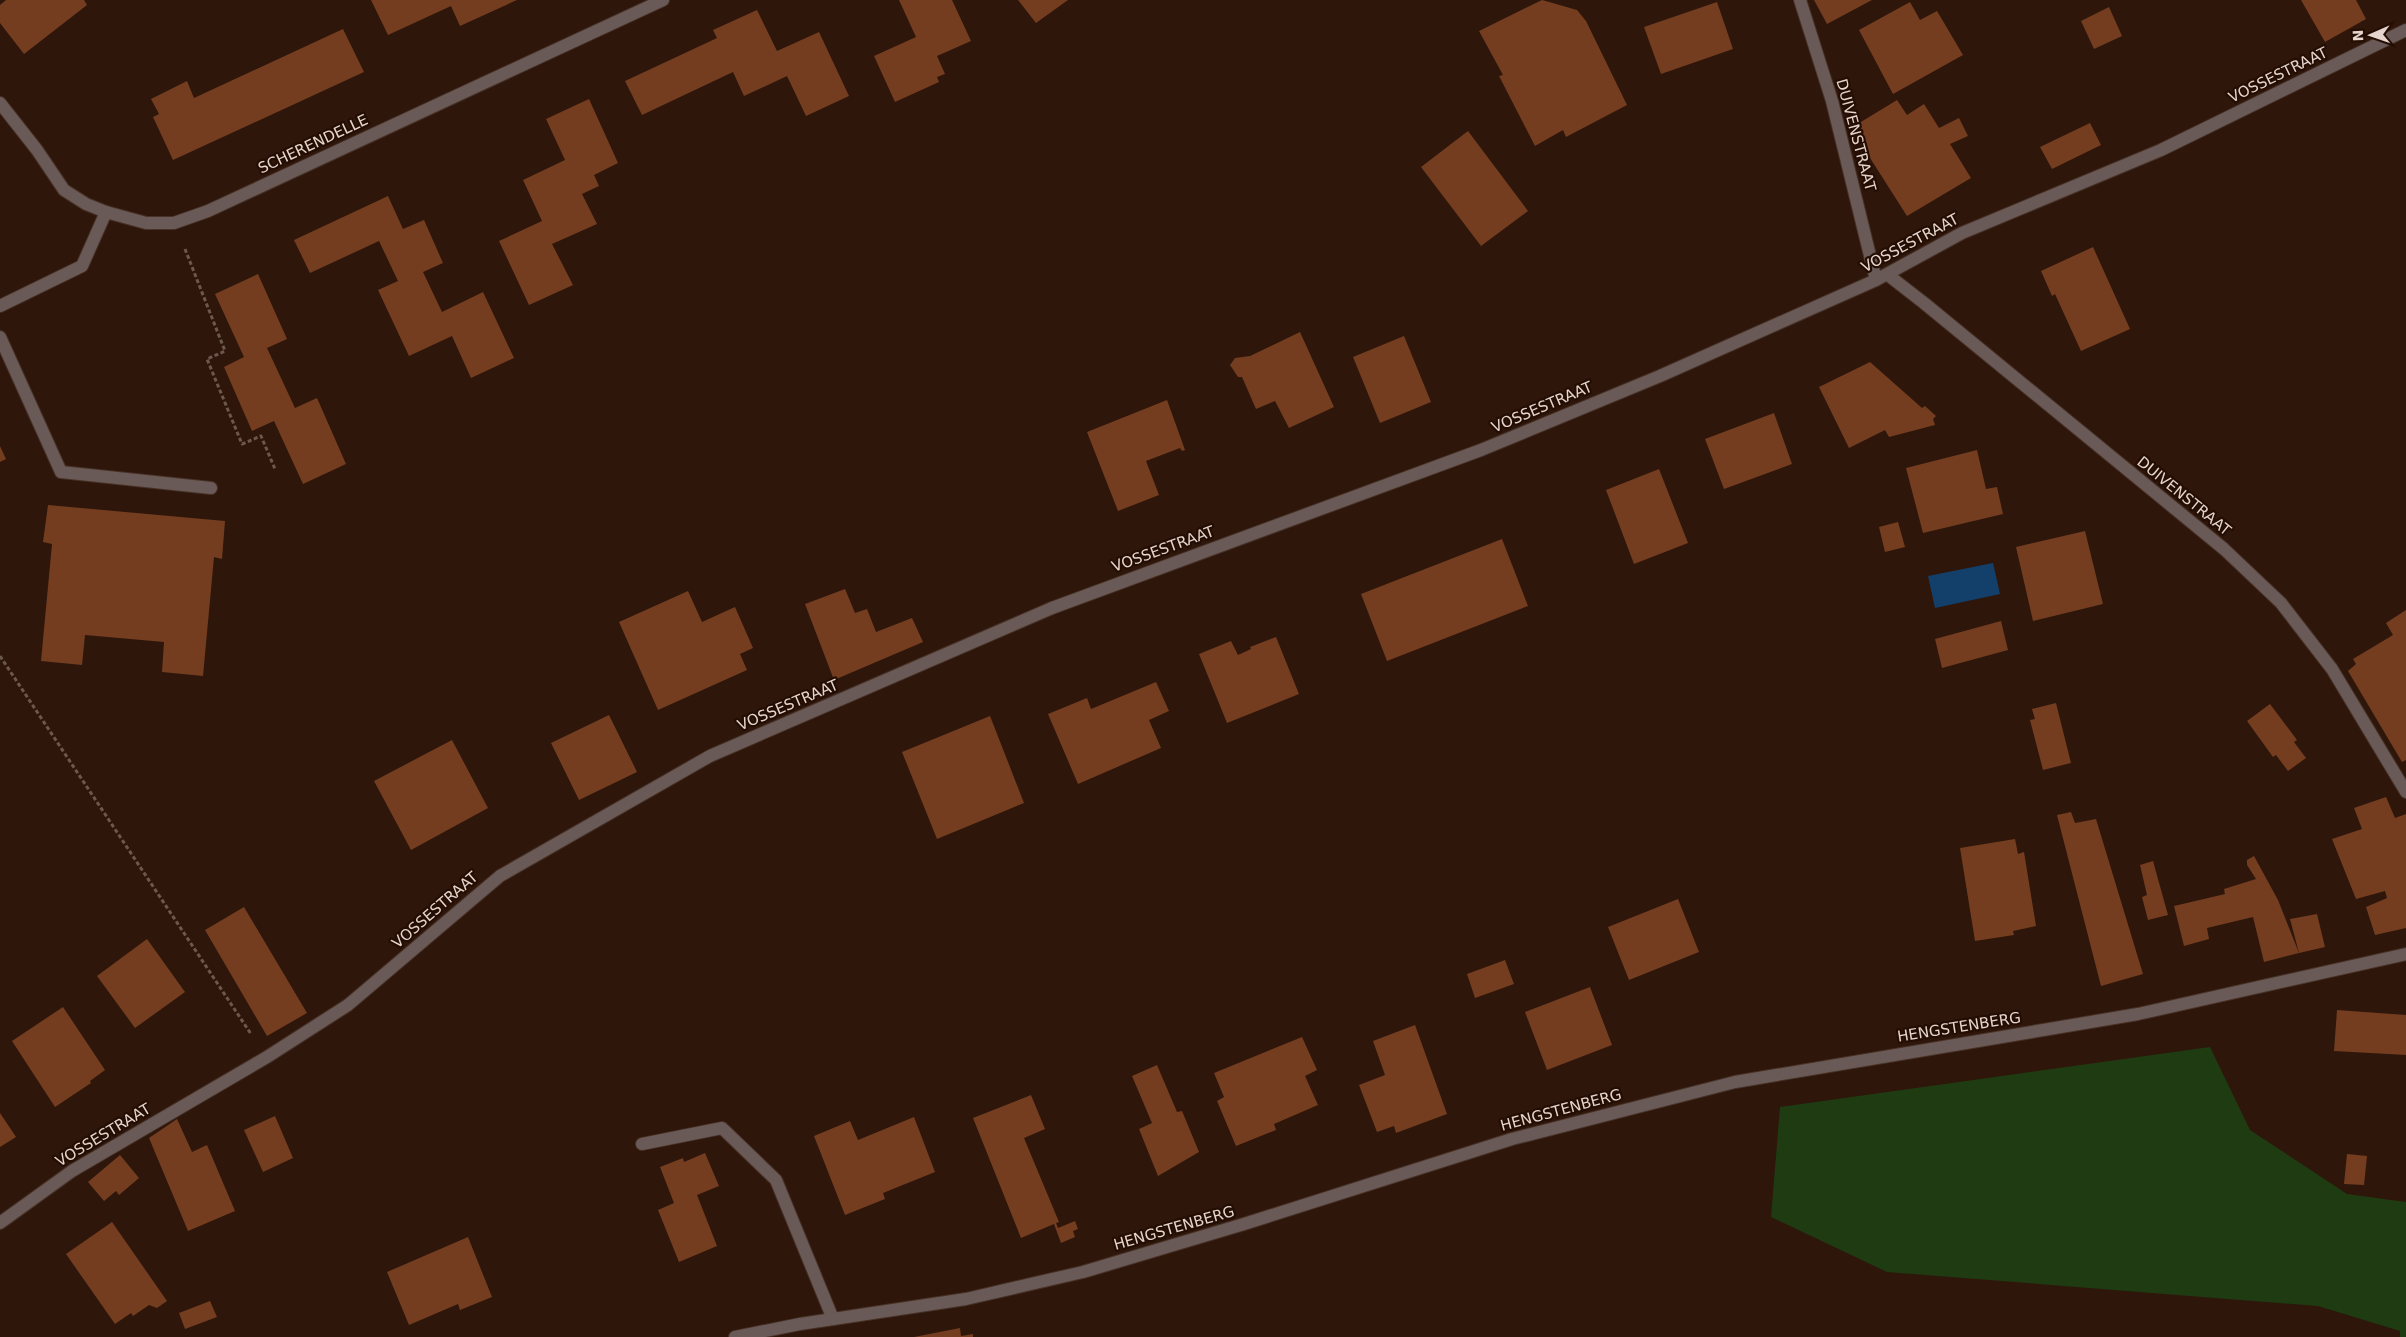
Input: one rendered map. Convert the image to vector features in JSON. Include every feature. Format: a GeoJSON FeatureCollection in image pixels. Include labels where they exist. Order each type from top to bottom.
{"type":"FeatureCollection","features":[{"type":"Feature","properties":{"kind":"street","name":"SCHERENDELLE"},"geometry":{"type":"LineString","coordinates":[[0,103],[37,150],[64,190],[86,204],[106,212],[146,223],[174,223],[208,211],[663,0]]}},
{"type":"Feature","properties":{"kind":"street","name":"DUIVENSTRAAT"},"geometry":{"type":"LineString","coordinates":[[1800,0],[1832,101],[1882,278],[1924,303],[2224,549],[2281,603],[2332,669],[2406,792]]}},
{"type":"Feature","properties":{"kind":"street","name":"VOSSESTRAAT"},"geometry":{"type":"LineString","coordinates":[[0,1223],[72,1171],[267,1057],[348,1005],[500,876],[710,756],[1052,608],[1481,450],[1660,376],[1882,278],[1962,233],[2161,150],[2406,30]]}},
{"type":"Feature","properties":{"kind":"street"},"geometry":{"type":"LineString","coordinates":[[0,306],[82,266],[106,212]]}},
{"type":"Feature","properties":{"kind":"street"},"geometry":{"type":"LineString","coordinates":[[0,337],[61,472],[211,488]]}},
{"type":"Feature","properties":{"kind":"street","name":"HENGSTENBERG"},"geometry":{"type":"LineString","coordinates":[[735,1337],[833,1319],[966,1299],[1083,1272],[1244,1224],[1512,1139],[1735,1082],[2138,1014],[2406,954]]}},
{"type":"Feature","properties":{"kind":"street"},"geometry":{"type":"LineString","coordinates":[[642,1144],[722,1128],[776,1180],[833,1319]]}},
{"type":"Feature","properties":{"kind":"path"},"geometry":{"type":"LineString","coordinates":[[174,223],[225,351],[207,359],[231,418],[242,444],[261,436],[275,469]]}},
{"type":"Feature","properties":{"kind":"path"},"geometry":{"type":"LineString","coordinates":[[0,656],[267,1057]]}},
{"type":"Feature","properties":{"kind":"green space"},"geometry":{"type":"Polygon","coordinates":[[[2210,1047],[2250,1130],[2347,1194],[2406,1202],[2406,1337],[2400,1337],[2400,1331],[2318,1306],[1887,1272],[1771,1217],[1780,1107],[2210,1047]]]}},
{"type":"Feature","properties":{"kind":"water"},"geometry":{"type":"Polygon","coordinates":[[[1993,563],[2000,594],[1935,608],[1928,576],[1993,563]]]}},
{"type":"Feature","properties":{"kind":"building"},"geometry":{"type":"Polygon","coordinates":[[[6,0],[84,0],[87,5],[24,54],[0,23],[0,5],[6,0]]]}},
{"type":"Feature","properties":{"kind":"building"},"geometry":{"type":"Polygon","coordinates":[[[371,0],[517,0],[460,26],[451,6],[388,35],[371,0]]]}},
{"type":"Feature","properties":{"kind":"building"},"geometry":{"type":"Polygon","coordinates":[[[899,0],[952,0],[971,41],[937,56],[945,74],[937,77],[939,82],[895,102],[874,56],[916,37],[899,0]]]}},
{"type":"Feature","properties":{"kind":"building"},"geometry":{"type":"Polygon","coordinates":[[[1018,0],[1068,0],[1036,23],[1018,0]]]}},
{"type":"Feature","properties":{"kind":"building"},"geometry":{"type":"Polygon","coordinates":[[[1542,0],[1577,10],[1586,21],[1627,105],[1566,137],[1563,130],[1535,146],[1499,76],[1503,75],[1479,31],[1542,0]]]}},
{"type":"Feature","properties":{"kind":"building"},"geometry":{"type":"Polygon","coordinates":[[[1814,0],[1872,0],[1827,24],[1814,0]]]}},
{"type":"Feature","properties":{"kind":"building"},"geometry":{"type":"Polygon","coordinates":[[[2301,0],[2356,0],[2366,19],[2325,42],[2301,0]]]}},
{"type":"Feature","properties":{"kind":"building"},"geometry":{"type":"Polygon","coordinates":[[[1717,2],[1733,49],[1661,74],[1644,27],[1717,2]]]}},
{"type":"Feature","properties":{"kind":"building"},"geometry":{"type":"Polygon","coordinates":[[[1910,2],[1920,20],[1937,11],[1963,55],[1893,94],[1859,30],[1910,2]]]}},
{"type":"Feature","properties":{"kind":"building"},"geometry":{"type":"Polygon","coordinates":[[[2109,7],[2122,36],[2094,49],[2081,21],[2109,7]]]}},
{"type":"Feature","properties":{"kind":"building"},"geometry":{"type":"Polygon","coordinates":[[[757,10],[777,51],[819,32],[849,96],[806,116],[787,76],[744,96],[733,72],[642,115],[625,81],[717,38],[713,30],[757,10]]]}},
{"type":"Feature","properties":{"kind":"building"},"geometry":{"type":"Polygon","coordinates":[[[343,29],[364,72],[173,160],[153,117],[159,114],[151,99],[187,81],[194,98],[343,29]]]}},
{"type":"Feature","properties":{"kind":"building"},"geometry":{"type":"Polygon","coordinates":[[[589,99],[618,163],[594,175],[599,186],[582,194],[597,224],[552,244],[573,285],[529,305],[499,241],[542,221],[523,180],[565,160],[546,119],[589,99]]]}},
{"type":"Feature","properties":{"kind":"building"},"geometry":{"type":"Polygon","coordinates":[[[1897,100],[1907,115],[1924,104],[1939,128],[1959,118],[1968,136],[1950,144],[1971,178],[1907,216],[1851,128],[1897,100]]]}},
{"type":"Feature","properties":{"kind":"building"},"geometry":{"type":"Polygon","coordinates":[[[2090,123],[2101,145],[2052,169],[2040,147],[2090,123]]]}},
{"type":"Feature","properties":{"kind":"building"},"geometry":{"type":"Polygon","coordinates":[[[1468,131],[1528,211],[1481,246],[1421,167],[1468,131]]]}},
{"type":"Feature","properties":{"kind":"building"},"geometry":{"type":"Polygon","coordinates":[[[388,196],[403,229],[424,220],[443,263],[423,272],[442,312],[483,292],[514,358],[471,378],[452,336],[409,356],[378,290],[398,281],[379,241],[310,273],[294,240],[388,196]]]}},
{"type":"Feature","properties":{"kind":"building"},"geometry":{"type":"Polygon","coordinates":[[[2093,247],[2130,329],[2081,351],[2055,294],[2052,296],[2041,271],[2093,247]]]}},
{"type":"Feature","properties":{"kind":"building"},"geometry":{"type":"Polygon","coordinates":[[[258,274],[287,339],[267,348],[295,408],[317,398],[346,464],[303,484],[274,421],[252,431],[224,367],[244,357],[215,294],[258,274]]]}},
{"type":"Feature","properties":{"kind":"building"},"geometry":{"type":"Polygon","coordinates":[[[1300,332],[1334,407],[1289,428],[1275,401],[1256,409],[1242,377],[1238,377],[1230,365],[1235,358],[1250,356],[1300,332]]]}},
{"type":"Feature","properties":{"kind":"building"},"geometry":{"type":"Polygon","coordinates":[[[1404,336],[1431,402],[1380,423],[1353,357],[1404,336]]]}},
{"type":"Feature","properties":{"kind":"building"},"geometry":{"type":"Polygon","coordinates":[[[1870,362],[1922,408],[1925,406],[1936,416],[1933,419],[1935,425],[1889,437],[1885,430],[1849,448],[1819,387],[1870,362]]]}},
{"type":"Feature","properties":{"kind":"building"},"geometry":{"type":"Polygon","coordinates":[[[1167,400],[1185,450],[1182,451],[1180,448],[1146,461],[1159,495],[1118,511],[1087,432],[1167,400]]]}},
{"type":"Feature","properties":{"kind":"building"},"geometry":{"type":"Polygon","coordinates":[[[1774,413],[1792,464],[1724,489],[1705,439],[1774,413]]]}},
{"type":"Feature","properties":{"kind":"building"},"geometry":{"type":"Polygon","coordinates":[[[0,446],[6,459],[0,462],[0,446]]]}},
{"type":"Feature","properties":{"kind":"building"},"geometry":{"type":"Polygon","coordinates":[[[1977,450],[1986,489],[1997,487],[2003,514],[1923,533],[1906,468],[1977,450]]]}},
{"type":"Feature","properties":{"kind":"building"},"geometry":{"type":"Polygon","coordinates":[[[1659,469],[1688,543],[1634,564],[1606,490],[1659,469]]]}},
{"type":"Feature","properties":{"kind":"building"},"geometry":{"type":"Polygon","coordinates":[[[48,505],[225,521],[222,559],[214,557],[203,676],[162,672],[164,642],[85,635],[82,665],[41,661],[52,544],[43,542],[48,505]]]}},
{"type":"Feature","properties":{"kind":"building"},"geometry":{"type":"Polygon","coordinates":[[[1898,522],[1905,547],[1885,552],[1879,527],[1898,522]]]}},
{"type":"Feature","properties":{"kind":"building"},"geometry":{"type":"Polygon","coordinates":[[[2085,531],[2103,604],[2033,621],[2016,547],[2085,531]]]}},
{"type":"Feature","properties":{"kind":"building"},"geometry":{"type":"Polygon","coordinates":[[[1502,539],[1528,606],[1387,661],[1361,594],[1502,539]]]}},
{"type":"Feature","properties":{"kind":"building"},"geometry":{"type":"Polygon","coordinates":[[[845,589],[855,613],[867,609],[876,632],[912,618],[923,642],[834,680],[805,604],[845,589]]]}},
{"type":"Feature","properties":{"kind":"building"},"geometry":{"type":"Polygon","coordinates":[[[688,591],[702,622],[735,607],[753,648],[740,654],[747,670],[658,710],[619,622],[688,591]]]}},
{"type":"Feature","properties":{"kind":"building"},"geometry":{"type":"Polygon","coordinates":[[[2406,610],[2406,760],[2402,762],[2348,671],[2356,664],[2353,659],[2393,635],[2386,623],[2406,610]]]}},
{"type":"Feature","properties":{"kind":"building"},"geometry":{"type":"Polygon","coordinates":[[[2001,621],[2008,650],[1942,668],[1935,639],[2001,621]]]}},
{"type":"Feature","properties":{"kind":"building"},"geometry":{"type":"Polygon","coordinates":[[[1276,637],[1299,694],[1227,723],[1199,654],[1231,641],[1238,655],[1251,649],[1250,647],[1276,637]]]}},
{"type":"Feature","properties":{"kind":"building"},"geometry":{"type":"Polygon","coordinates":[[[1156,682],[1169,711],[1149,720],[1161,748],[1078,784],[1048,714],[1087,698],[1091,709],[1156,682]]]}},
{"type":"Feature","properties":{"kind":"building"},"geometry":{"type":"Polygon","coordinates":[[[2056,703],[2071,763],[2043,770],[2030,720],[2035,719],[2032,709],[2056,703]]]}},
{"type":"Feature","properties":{"kind":"building"},"geometry":{"type":"Polygon","coordinates":[[[2270,704],[2297,740],[2294,742],[2306,758],[2288,771],[2276,755],[2273,757],[2247,721],[2270,704]]]}},
{"type":"Feature","properties":{"kind":"building"},"geometry":{"type":"Polygon","coordinates":[[[609,715],[637,772],[579,800],[551,743],[609,715]]]}},
{"type":"Feature","properties":{"kind":"building"},"geometry":{"type":"Polygon","coordinates":[[[990,716],[1024,803],[937,839],[902,752],[990,716]]]}},
{"type":"Feature","properties":{"kind":"building"},"geometry":{"type":"Polygon","coordinates":[[[452,740],[488,808],[411,850],[374,781],[452,740]]]}},
{"type":"Feature","properties":{"kind":"building"},"geometry":{"type":"Polygon","coordinates":[[[2386,797],[2395,818],[2406,814],[2406,928],[2375,935],[2366,907],[2387,898],[2385,891],[2356,899],[2332,839],[2362,829],[2354,808],[2386,797]]]}},
{"type":"Feature","properties":{"kind":"building"},"geometry":{"type":"Polygon","coordinates":[[[2071,812],[2075,823],[2096,819],[2143,974],[2101,986],[2057,815],[2071,812]]]}},
{"type":"Feature","properties":{"kind":"building"},"geometry":{"type":"Polygon","coordinates":[[[2015,839],[2018,854],[2024,852],[2036,926],[2013,931],[2014,935],[1975,941],[1960,848],[2015,839]]]}},
{"type":"Feature","properties":{"kind":"building"},"geometry":{"type":"Polygon","coordinates":[[[2254,856],[2278,900],[2299,953],[2264,962],[2253,917],[2207,928],[2209,939],[2184,946],[2174,906],[2225,894],[2224,889],[2256,879],[2247,865],[2247,860],[2254,856]]]}},
{"type":"Feature","properties":{"kind":"building"},"geometry":{"type":"Polygon","coordinates":[[[2153,861],[2168,915],[2148,920],[2142,897],[2147,895],[2140,865],[2153,861]]]}},
{"type":"Feature","properties":{"kind":"building"},"geometry":{"type":"Polygon","coordinates":[[[1678,899],[1699,952],[1629,980],[1608,927],[1678,899]]]}},
{"type":"Feature","properties":{"kind":"building"},"geometry":{"type":"Polygon","coordinates":[[[244,907],[307,1013],[267,1036],[205,930],[244,907]]]}},
{"type":"Feature","properties":{"kind":"building"},"geometry":{"type":"Polygon","coordinates":[[[2317,914],[2325,947],[2299,953],[2290,919],[2317,914]]]}},
{"type":"Feature","properties":{"kind":"building"},"geometry":{"type":"Polygon","coordinates":[[[147,939],[185,992],[135,1028],[97,976],[147,939]]]}},
{"type":"Feature","properties":{"kind":"building"},"geometry":{"type":"Polygon","coordinates":[[[1505,960],[1514,984],[1475,998],[1467,974],[1505,960]]]}},
{"type":"Feature","properties":{"kind":"building"},"geometry":{"type":"Polygon","coordinates":[[[1590,987],[1612,1045],[1547,1070],[1525,1012],[1590,987]]]}},
{"type":"Feature","properties":{"kind":"building"},"geometry":{"type":"Polygon","coordinates":[[[63,1007],[105,1070],[90,1081],[91,1083],[55,1107],[12,1041],[63,1007]]]}},
{"type":"Feature","properties":{"kind":"building"},"geometry":{"type":"Polygon","coordinates":[[[2337,1010],[2406,1015],[2406,1055],[2334,1051],[2337,1010]]]}},
{"type":"Feature","properties":{"kind":"building"},"geometry":{"type":"Polygon","coordinates":[[[1415,1025],[1447,1114],[1396,1133],[1394,1126],[1377,1132],[1359,1085],[1385,1075],[1373,1041],[1415,1025]]]}},
{"type":"Feature","properties":{"kind":"building"},"geometry":{"type":"Polygon","coordinates":[[[1302,1037],[1317,1070],[1305,1076],[1318,1105],[1274,1124],[1276,1130],[1236,1146],[1217,1101],[1224,1097],[1214,1073],[1302,1037]]]}},
{"type":"Feature","properties":{"kind":"building"},"geometry":{"type":"Polygon","coordinates":[[[1157,1065],[1177,1112],[1182,1111],[1199,1152],[1158,1176],[1139,1129],[1152,1123],[1132,1076],[1157,1065]]]}},
{"type":"Feature","properties":{"kind":"building"},"geometry":{"type":"Polygon","coordinates":[[[1031,1095],[1045,1129],[1024,1138],[1059,1222],[1056,1223],[1058,1228],[1075,1221],[1078,1229],[1073,1231],[1075,1237],[1061,1243],[1054,1224],[1021,1238],[973,1118],[1031,1095]]]}},
{"type":"Feature","properties":{"kind":"building"},"geometry":{"type":"Polygon","coordinates":[[[0,1113],[16,1137],[0,1147],[0,1113]]]}},
{"type":"Feature","properties":{"kind":"building"},"geometry":{"type":"Polygon","coordinates":[[[275,1116],[293,1158],[263,1172],[244,1130],[275,1116]]]}},
{"type":"Feature","properties":{"kind":"building"},"geometry":{"type":"Polygon","coordinates":[[[914,1117],[935,1172],[883,1193],[885,1199],[845,1215],[814,1136],[850,1121],[858,1140],[914,1117]]]}},
{"type":"Feature","properties":{"kind":"building"},"geometry":{"type":"Polygon","coordinates":[[[177,1119],[192,1152],[207,1145],[235,1211],[188,1231],[149,1138],[177,1119]]]}},
{"type":"Feature","properties":{"kind":"building"},"geometry":{"type":"Polygon","coordinates":[[[705,1153],[719,1186],[697,1195],[717,1246],[679,1262],[658,1210],[674,1203],[660,1167],[683,1158],[684,1162],[705,1153]]]}},
{"type":"Feature","properties":{"kind":"building"},"geometry":{"type":"Polygon","coordinates":[[[2347,1154],[2367,1156],[2364,1185],[2344,1184],[2347,1154]]]}},
{"type":"Feature","properties":{"kind":"building"},"geometry":{"type":"Polygon","coordinates":[[[120,1155],[139,1178],[119,1195],[116,1191],[104,1201],[88,1182],[120,1155]]]}},
{"type":"Feature","properties":{"kind":"building"},"geometry":{"type":"Polygon","coordinates":[[[112,1222],[167,1301],[157,1308],[149,1305],[133,1316],[131,1313],[115,1324],[66,1254],[112,1222]]]}},
{"type":"Feature","properties":{"kind":"building"},"geometry":{"type":"Polygon","coordinates":[[[468,1237],[492,1297],[460,1310],[458,1304],[409,1325],[387,1272],[468,1237]]]}},
{"type":"Feature","properties":{"kind":"building"},"geometry":{"type":"Polygon","coordinates":[[[210,1301],[217,1317],[185,1329],[179,1313],[210,1301]]]}},
{"type":"Feature","properties":{"kind":"building"},"geometry":{"type":"Polygon","coordinates":[[[960,1328],[961,1336],[973,1334],[973,1337],[914,1337],[960,1328]]]}}]}
